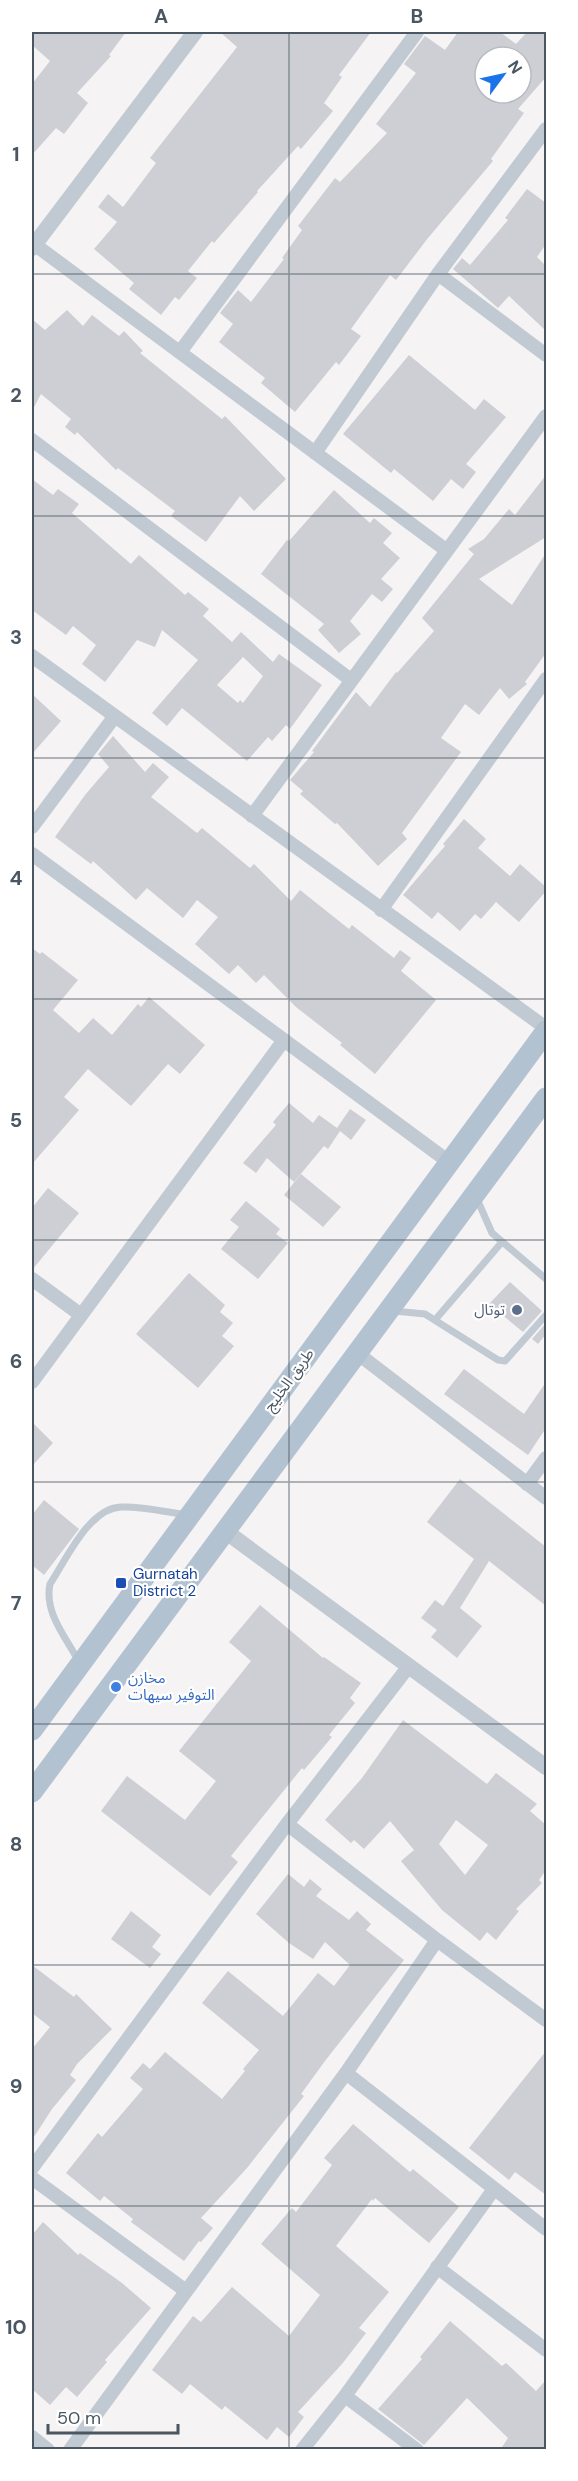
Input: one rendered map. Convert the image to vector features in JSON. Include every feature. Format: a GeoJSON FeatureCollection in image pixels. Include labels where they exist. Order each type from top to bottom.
{"type":"FeatureCollection","features":[{"type":"Feature","properties":{"kind":"main road","name":"طريق الخليج"},"geometry":{"type":"LineString","coordinates":[[35,1718],[80,1663],[546,1030]]}},
{"type":"Feature","properties":{"kind":"main road"},"geometry":{"type":"LineString","coordinates":[[32,1792],[546,1098]]}},
{"type":"Feature","properties":{"kind":"street"},"geometry":{"type":"LineString","coordinates":[[195,32],[33,246],[446,550]]}},
{"type":"Feature","properties":{"kind":"street"},"geometry":{"type":"LineString","coordinates":[[180,352],[417,32]]}},
{"type":"Feature","properties":{"kind":"street"},"geometry":{"type":"LineString","coordinates":[[315,453],[438,274],[541,147],[546,129]]}},
{"type":"Feature","properties":{"kind":"street"},"geometry":{"type":"LineString","coordinates":[[438,274],[546,355]]}},
{"type":"Feature","properties":{"kind":"street"},"geometry":{"type":"LineString","coordinates":[[252,816],[546,416]]}},
{"type":"Feature","properties":{"kind":"street"},"geometry":{"type":"LineString","coordinates":[[32,440],[351,680]]}},
{"type":"Feature","properties":{"kind":"street"},"geometry":{"type":"LineString","coordinates":[[32,656],[546,1030]]}},
{"type":"Feature","properties":{"kind":"street"},"geometry":{"type":"LineString","coordinates":[[381,910],[546,679]]}},
{"type":"Feature","properties":{"kind":"street"},"geometry":{"type":"LineString","coordinates":[[32,827],[115,716]]}},
{"type":"Feature","properties":{"kind":"street"},"geometry":{"type":"LineString","coordinates":[[32,854],[449,1162]]}},
{"type":"Feature","properties":{"kind":"street"},"geometry":{"type":"LineString","coordinates":[[32,1382],[284,1040]]}},
{"type":"Feature","properties":{"kind":"street"},"geometry":{"type":"LineString","coordinates":[[32,1279],[81,1316]]}},
{"type":"Feature","properties":{"kind":"street"},"geometry":{"type":"LineString","coordinates":[[357,1353],[546,1498]]}},
{"type":"Feature","properties":{"kind":"street"},"geometry":{"type":"LineString","coordinates":[[527,1484],[546,1458]]}},
{"type":"Feature","properties":{"kind":"street"},"geometry":{"type":"LineString","coordinates":[[225,1531],[546,1767]]}},
{"type":"Feature","properties":{"kind":"street"},"geometry":{"type":"LineString","coordinates":[[32,2168],[287,1824],[409,1666]]}},
{"type":"Feature","properties":{"kind":"street"},"geometry":{"type":"LineString","coordinates":[[287,1824],[437,1940],[546,2020]]}},
{"type":"Feature","properties":{"kind":"street"},"geometry":{"type":"LineString","coordinates":[[70,2450],[346,2073],[437,1940]]}},
{"type":"Feature","properties":{"kind":"street"},"geometry":{"type":"LineString","coordinates":[[346,2073],[546,2229]]}},
{"type":"Feature","properties":{"kind":"street"},"geometry":{"type":"LineString","coordinates":[[32,2178],[186,2291]]}},
{"type":"Feature","properties":{"kind":"street"},"geometry":{"type":"LineString","coordinates":[[302,2450],[345,2396],[494,2189]]}},
{"type":"Feature","properties":{"kind":"street"},"geometry":{"type":"LineString","coordinates":[[437,2268],[546,2350]]}},
{"type":"Feature","properties":{"kind":"street"},"geometry":{"type":"LineString","coordinates":[[345,2396],[417,2450]]}},
{"type":"Feature","properties":{"kind":"street"},"geometry":{"type":"LineString","coordinates":[[32,2437],[48,2450]]}},
{"type":"Feature","properties":{"kind":"lane"},"geometry":{"type":"LineString","coordinates":[[475,1194],[492,1233],[546,1279]]}},
{"type":"Feature","properties":{"kind":"lane"},"geometry":{"type":"LineString","coordinates":[[435,1320],[502,1242]]}},
{"type":"Feature","properties":{"kind":"lane"},"geometry":{"type":"LineString","coordinates":[[388,1310],[425,1314],[498,1360],[505,1361],[546,1315]]}},
{"type":"Feature","properties":{"kind":"lane"},"geometry":{"type":"LineString","coordinates":[[80,1663],[50,1609],[47,1596],[50,1584],[92,1520],[104,1511],[120,1507],[189,1515]]}},
{"type":"Feature","properties":{"kind":"building"},"geometry":{"type":"Polygon","coordinates":[[[32,32],[126,32],[109,55],[111,56],[77,93],[88,103],[64,134],[56,128],[32,155],[32,84],[50,61],[32,45],[32,32]]]}},
{"type":"Feature","properties":{"kind":"building"},"geometry":{"type":"Polygon","coordinates":[[[220,32],[371,32],[339,75],[342,77],[324,103],[333,111],[301,149],[298,146],[257,191],[214,243],[212,241],[188,271],[197,278],[179,300],[175,297],[161,315],[129,289],[134,283],[94,249],[117,222],[98,207],[108,194],[123,207],[156,163],[150,158],[237,47],[220,32]]]}},
{"type":"Feature","properties":{"kind":"building"},"geometry":{"type":"Polygon","coordinates":[[[458,32],[500,32],[516,44],[527,32],[546,32],[546,77],[533,92],[533,45],[473,45],[473,105],[522,105],[518,109],[524,113],[491,159],[493,161],[396,280],[390,275],[351,329],[361,336],[339,365],[336,362],[295,412],[261,383],[265,378],[219,342],[233,324],[220,313],[238,290],[251,302],[284,259],[282,258],[302,230],[298,226],[335,178],[340,182],[387,133],[376,124],[416,73],[404,64],[425,36],[445,50],[458,32]]]}},
{"type":"Feature","properties":{"kind":"building"},"geometry":{"type":"Polygon","coordinates":[[[527,189],[546,203],[546,244],[537,257],[546,266],[546,331],[509,296],[498,308],[453,269],[462,258],[470,265],[508,220],[505,218],[527,189]]]}},
{"type":"Feature","properties":{"kind":"building"},"geometry":{"type":"Polygon","coordinates":[[[67,310],[83,326],[92,315],[119,336],[124,331],[143,351],[140,353],[222,419],[225,416],[286,479],[254,511],[240,496],[206,542],[171,516],[175,511],[118,468],[116,470],[77,432],[75,435],[65,427],[71,419],[41,394],[32,411],[32,319],[45,330],[67,310]]]}},
{"type":"Feature","properties":{"kind":"building"},"geometry":{"type":"Polygon","coordinates":[[[409,355],[475,410],[484,399],[506,417],[466,464],[476,472],[463,489],[451,479],[433,501],[394,469],[391,473],[343,434],[409,355]]]}},
{"type":"Feature","properties":{"kind":"building"},"geometry":{"type":"Polygon","coordinates":[[[546,475],[546,537],[479,579],[512,605],[546,553],[546,653],[525,682],[527,684],[509,699],[500,688],[479,715],[465,704],[441,738],[461,752],[402,833],[407,839],[378,866],[337,823],[335,824],[300,794],[303,791],[290,780],[314,752],[312,751],[356,692],[370,707],[396,672],[434,631],[422,618],[474,554],[468,549],[484,539],[509,509],[515,515],[546,475]]]}},
{"type":"Feature","properties":{"kind":"building"},"geometry":{"type":"Polygon","coordinates":[[[32,479],[53,495],[58,489],[79,504],[72,513],[131,564],[139,555],[185,595],[188,592],[209,609],[203,616],[232,642],[241,632],[273,662],[279,654],[322,685],[290,729],[286,725],[272,741],[268,737],[247,761],[182,708],[167,726],[152,713],[198,660],[162,630],[155,647],[137,640],[105,682],[82,664],[96,645],[73,626],[66,635],[32,610],[32,479]],[[243,657],[217,685],[238,703],[240,700],[243,703],[263,676],[243,657]]]}},
{"type":"Feature","properties":{"kind":"building"},"geometry":{"type":"Polygon","coordinates":[[[334,490],[370,523],[374,518],[392,533],[383,543],[400,558],[381,579],[393,589],[382,602],[372,594],[350,621],[361,634],[339,653],[318,630],[324,624],[261,574],[287,540],[289,541],[334,490]]]}},
{"type":"Feature","properties":{"kind":"building"},"geometry":{"type":"Polygon","coordinates":[[[32,694],[61,721],[32,754],[32,694]]]}},
{"type":"Feature","properties":{"kind":"building"},"geometry":{"type":"Polygon","coordinates":[[[113,736],[145,772],[153,763],[169,777],[151,797],[197,833],[202,828],[250,868],[254,864],[291,901],[300,890],[349,929],[352,925],[394,958],[400,950],[411,958],[401,971],[436,1000],[375,1074],[340,1045],[342,1043],[296,1007],[264,975],[256,983],[238,965],[229,974],[195,944],[218,917],[197,900],[183,918],[147,888],[136,900],[93,861],[91,864],[55,837],[85,795],[109,767],[98,754],[113,736]]]}},
{"type":"Feature","properties":{"kind":"building"},"geometry":{"type":"Polygon","coordinates":[[[464,819],[486,839],[478,848],[510,876],[520,864],[546,887],[546,891],[519,922],[496,902],[481,919],[475,914],[460,931],[438,912],[432,919],[403,895],[445,846],[443,844],[464,819]]]}},
{"type":"Feature","properties":{"kind":"building"},"geometry":{"type":"Polygon","coordinates":[[[32,948],[40,954],[42,952],[78,980],[53,1010],[79,1033],[93,1018],[112,1035],[138,1004],[141,1007],[149,997],[205,1045],[180,1074],[168,1064],[131,1106],[88,1069],[64,1097],[79,1110],[32,1164],[32,948]]]}},
{"type":"Feature","properties":{"kind":"building"},"geometry":{"type":"Polygon","coordinates":[[[289,1103],[313,1123],[319,1115],[337,1128],[350,1109],[366,1120],[351,1140],[340,1131],[328,1149],[324,1146],[294,1182],[267,1158],[256,1173],[243,1163],[276,1125],[273,1122],[289,1103]]]}},
{"type":"Feature","properties":{"kind":"building"},"geometry":{"type":"Polygon","coordinates":[[[301,1174],[341,1207],[323,1227],[284,1195],[301,1174]]]}},
{"type":"Feature","properties":{"kind":"building"},"geometry":{"type":"Polygon","coordinates":[[[48,1188],[79,1213],[32,1270],[32,1208],[48,1188]]]}},
{"type":"Feature","properties":{"kind":"building"},"geometry":{"type":"Polygon","coordinates":[[[246,1201],[280,1229],[276,1234],[288,1243],[258,1279],[221,1249],[239,1227],[230,1220],[246,1201]]]}},
{"type":"Feature","properties":{"kind":"building"},"geometry":{"type":"Polygon","coordinates":[[[189,1273],[225,1305],[220,1312],[233,1323],[222,1336],[234,1346],[198,1388],[136,1334],[189,1273]]]}},
{"type":"Feature","properties":{"kind":"building"},"geometry":{"type":"Polygon","coordinates":[[[510,1282],[542,1311],[523,1332],[489,1304],[510,1282]]]}},
{"type":"Feature","properties":{"kind":"building"},"geometry":{"type":"Polygon","coordinates":[[[546,1323],[546,1334],[538,1344],[532,1339],[546,1323]]]}},
{"type":"Feature","properties":{"kind":"building"},"geometry":{"type":"Polygon","coordinates":[[[464,1369],[524,1414],[546,1382],[546,1428],[528,1455],[444,1394],[464,1369]]]}},
{"type":"Feature","properties":{"kind":"building"},"geometry":{"type":"Polygon","coordinates":[[[32,1422],[53,1443],[32,1466],[32,1422]]]}},
{"type":"Feature","properties":{"kind":"building"},"geometry":{"type":"Polygon","coordinates":[[[460,1479],[546,1547],[546,1606],[489,1561],[460,1608],[482,1626],[457,1658],[431,1637],[437,1630],[421,1618],[435,1600],[443,1606],[474,1559],[427,1522],[460,1479]]]}},
{"type":"Feature","properties":{"kind":"building"},"geometry":{"type":"Polygon","coordinates":[[[44,1500],[79,1529],[44,1575],[32,1565],[32,1515],[44,1500]]]}},
{"type":"Feature","properties":{"kind":"building"},"geometry":{"type":"Polygon","coordinates":[[[260,1605],[323,1658],[361,1683],[350,1698],[355,1703],[329,1735],[332,1737],[304,1770],[302,1768],[231,1856],[238,1862],[210,1896],[101,1811],[127,1776],[185,1820],[216,1781],[179,1751],[251,1661],[229,1642],[260,1605]]]}},
{"type":"Feature","properties":{"kind":"building"},"geometry":{"type":"Polygon","coordinates":[[[403,1720],[487,1784],[496,1773],[537,1804],[530,1811],[546,1825],[546,1870],[539,1880],[542,1883],[516,1909],[519,1911],[496,1940],[487,1932],[480,1941],[442,1910],[401,1861],[414,1850],[390,1821],[364,1849],[354,1840],[351,1843],[325,1820],[362,1778],[403,1720]],[[456,1820],[439,1844],[465,1875],[488,1845],[456,1820]]]}},
{"type":"Feature","properties":{"kind":"building"},"geometry":{"type":"Polygon","coordinates":[[[288,1874],[304,1887],[310,1879],[322,1889],[316,1896],[349,1920],[357,1911],[371,1924],[366,1930],[404,1960],[325,2061],[301,2094],[304,2096],[247,2168],[201,2218],[213,2228],[201,2242],[199,2241],[184,2261],[131,2222],[133,2219],[104,2196],[100,2201],[66,2173],[98,2133],[102,2137],[143,2089],[130,2078],[143,2063],[150,2069],[165,2052],[222,2099],[245,2071],[243,2069],[259,2050],[202,2003],[228,1971],[283,2016],[318,1973],[334,1986],[350,1965],[325,1942],[313,1959],[289,1943],[256,1914],[288,1874]]]}},
{"type":"Feature","properties":{"kind":"building"},"geometry":{"type":"Polygon","coordinates":[[[131,1911],[161,1935],[152,1947],[161,1954],[150,1968],[111,1939],[131,1911]]]}},
{"type":"Feature","properties":{"kind":"building"},"geometry":{"type":"Polygon","coordinates":[[[32,1965],[74,1997],[76,1994],[112,2029],[77,2064],[70,2075],[76,2080],[52,2109],[32,2140],[32,2049],[50,2027],[32,2013],[32,1965]]]}},
{"type":"Feature","properties":{"kind":"building"},"geometry":{"type":"Polygon","coordinates":[[[546,2051],[546,2195],[515,2172],[509,2180],[469,2148],[546,2051]]]}},
{"type":"Feature","properties":{"kind":"building"},"geometry":{"type":"Polygon","coordinates":[[[353,2124],[410,2172],[413,2169],[459,2207],[429,2243],[375,2198],[373,2201],[372,2199],[336,2246],[389,2292],[359,2328],[366,2333],[342,2364],[298,2412],[304,2417],[289,2437],[277,2427],[267,2440],[225,2406],[222,2410],[190,2384],[182,2394],[152,2370],[193,2316],[201,2322],[232,2287],[289,2336],[320,2295],[261,2244],[292,2208],[296,2212],[332,2165],[324,2158],[353,2124]]]}},
{"type":"Feature","properties":{"kind":"building"},"geometry":{"type":"Polygon","coordinates":[[[43,2222],[78,2255],[80,2253],[122,2283],[151,2308],[105,2360],[107,2362],[77,2397],[66,2387],[50,2405],[32,2389],[32,2235],[43,2222]]]}},
{"type":"Feature","properties":{"kind":"building"},"geometry":{"type":"Polygon","coordinates":[[[450,2321],[502,2366],[506,2363],[536,2391],[546,2380],[546,2450],[500,2450],[508,2438],[467,2398],[424,2445],[378,2409],[422,2359],[420,2357],[450,2321]]]}},
{"type":"Feature","properties":{"kind":"place","name":"توتال"},"geometry":{"type":"Point","coordinates":[517,1310]}},
{"type":"Feature","properties":{"kind":"place","name":"Gurnatah District 2"},"geometry":{"type":"Point","coordinates":[121,1583]}},
{"type":"Feature","properties":{"kind":"place","name":"مخازن التوفير سيهات"},"geometry":{"type":"Point","coordinates":[116,1687]}}]}
